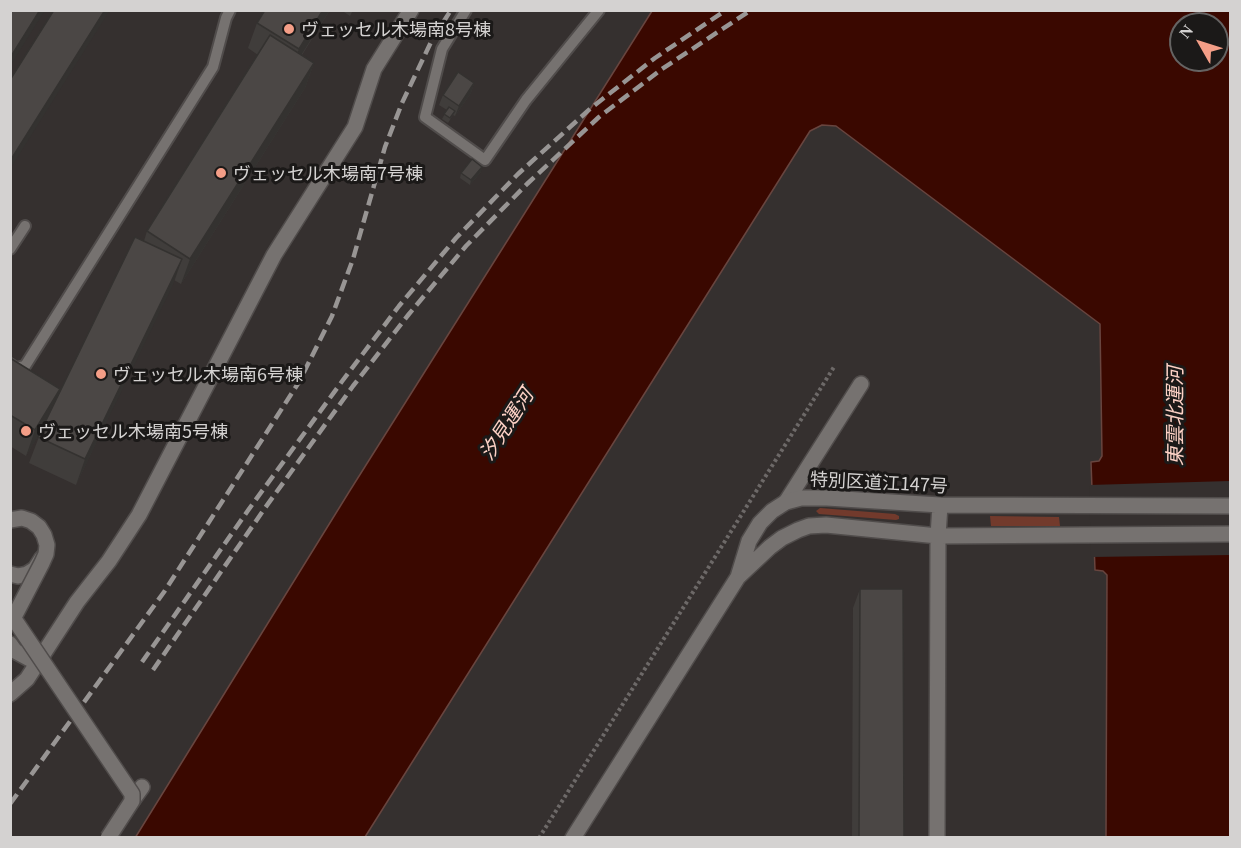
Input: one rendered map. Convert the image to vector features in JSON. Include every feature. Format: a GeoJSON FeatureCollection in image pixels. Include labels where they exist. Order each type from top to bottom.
{"type":"FeatureCollection","features":[{"type":"Feature","properties":{"kind":"street"},"geometry":{"type":"LineString","coordinates":[[10,694],[27,679],[77,602],[109,561],[139,515],[274,255],[355,127],[374,69],[411,10]]}},
{"type":"Feature","properties":{"kind":"street"},"geometry":{"type":"LineString","coordinates":[[786,502],[861,384]]}},
{"type":"Feature","properties":{"kind":"street","name":"特別区道江147号"},"geometry":{"type":"LineString","coordinates":[[738,577],[749,541],[760,523],[786,502],[801,498],[940,505],[1230,506]]}},
{"type":"Feature","properties":{"kind":"street"},"geometry":{"type":"LineString","coordinates":[[937,837],[940,505]]}},
{"type":"Feature","properties":{"kind":"street"},"geometry":{"type":"LineString","coordinates":[[10,519],[22,518],[31,521],[39,527],[47,544],[42,563],[12,615],[132,794],[132,801]]}},
{"type":"Feature","properties":{"kind":"street"},"geometry":{"type":"LineString","coordinates":[[10,519],[29,524],[40,536],[44,545],[41,561],[35,569],[18,576],[10,574]]}},
{"type":"Feature","properties":{"kind":"street","name":"特別区道江147号"},"geometry":{"type":"LineString","coordinates":[[573,837],[738,577],[770,547],[798,530],[809,526],[826,525],[938,536],[1230,534]]}},
{"type":"Feature","properties":{"kind":"street"},"geometry":{"type":"LineString","coordinates":[[10,644],[15,651],[37,663]]}},
{"type":"Feature","properties":{"kind":"street"},"geometry":{"type":"LineString","coordinates":[[108,837],[142,787]]}},
{"type":"Feature","properties":{"kind":"lane"},"geometry":{"type":"LineString","coordinates":[[10,364],[16,368],[25,366],[213,67],[230,10]]}},
{"type":"Feature","properties":{"kind":"lane"},"geometry":{"type":"LineString","coordinates":[[466,10],[442,49],[424,117],[485,160],[526,100],[599,10]]}},
{"type":"Feature","properties":{"kind":"lane"},"geometry":{"type":"LineString","coordinates":[[10,249],[25,226]]}},
{"type":"Feature","properties":{"kind":"path"},"geometry":{"type":"LineString","coordinates":[[539,837],[834,367]]}},
{"type":"Feature","properties":{"kind":"shaded area"},"geometry":{"type":"Polygon","coordinates":[[[820,508],[895,514],[899,516],[899,519],[819,514],[816,511],[820,508]]]}},
{"type":"Feature","properties":{"kind":"shaded area"},"geometry":{"type":"Polygon","coordinates":[[[990,516],[1059,517],[1060,526],[991,526],[990,516]]]}},
{"type":"Feature","properties":{"kind":"water"},"geometry":{"type":"Polygon","coordinates":[[[652,11],[1230,11],[1230,837],[1106,837],[1107,575],[1103,571],[1095,570],[1091,462],[1099,461],[1102,456],[1100,324],[836,126],[822,125],[810,131],[365,837],[135,838],[349,492],[652,11]]]}},
{"type":"Feature","properties":{"kind":"pier"},"geometry":{"type":"Polygon","coordinates":[[[1230,481],[1230,555],[1091,557],[1089,485],[1230,481]]]}},
{"type":"Feature","properties":{"kind":"building"},"geometry":{"type":"Polygon","coordinates":[[[10,10],[40,10],[10,58],[10,10]]]}},
{"type":"Feature","properties":{"kind":"building"},"geometry":{"type":"Polygon","coordinates":[[[54,10],[105,10],[10,161],[10,80],[54,10]]]}},
{"type":"Feature","properties":{"kind":"building"},"geometry":{"type":"Polygon","coordinates":[[[265,10],[323,10],[299,49],[257,23],[265,10]]]}},
{"type":"Feature","properties":{"kind":"building","name":"ヴェッセル木場南7号棟"},"geometry":{"type":"Polygon","coordinates":[[[270,35],[314,63],[190,259],[147,231],[270,35]]]}},
{"type":"Feature","properties":{"kind":"building"},"geometry":{"type":"Polygon","coordinates":[[[458,72],[474,83],[459,106],[443,95],[458,72]]]}},
{"type":"Feature","properties":{"kind":"building"},"geometry":{"type":"Polygon","coordinates":[[[449,107],[455,111],[450,118],[444,114],[449,107]]]}},
{"type":"Feature","properties":{"kind":"building"},"geometry":{"type":"Polygon","coordinates":[[[472,159],[482,167],[471,180],[461,173],[472,159]]]}},
{"type":"Feature","properties":{"kind":"building","name":"ヴェッセル木場南6号棟"},"geometry":{"type":"Polygon","coordinates":[[[135,237],[182,259],[85,459],[38,437],[135,237]]]}},
{"type":"Feature","properties":{"kind":"building"},"geometry":{"type":"Polygon","coordinates":[[[10,358],[60,389],[35,430],[10,415],[10,358]]]}},
{"type":"Feature","properties":{"kind":"building"},"geometry":{"type":"Polygon","coordinates":[[[860,589],[903,589],[904,837],[859,837],[860,589]]]}},
{"type":"Feature","properties":{"kind":"railway"},"geometry":{"type":"LineString","coordinates":[[10,804],[164,592],[299,382],[332,316],[353,259],[385,147],[402,103],[432,40],[451,10]]}},
{"type":"Feature","properties":{"kind":"railway"},"geometry":{"type":"LineString","coordinates":[[142,662],[343,380],[399,306],[456,238],[518,174],[591,108],[655,58],[726,10]]}},
{"type":"Feature","properties":{"kind":"railway"},"geometry":{"type":"LineString","coordinates":[[153,670],[353,386],[466,246],[527,184],[599,117],[662,69],[751,10]]}},
{"type":"Feature","properties":{"kind":"place","name":"ヴェッセル木場南8号棟"},"geometry":{"type":"Point","coordinates":[289,29]}},
{"type":"Feature","properties":{"kind":"place","name":"ヴェッセル木場南7号棟"},"geometry":{"type":"Point","coordinates":[221,173]}},
{"type":"Feature","properties":{"kind":"place","name":"ヴェッセル木場南6号棟"},"geometry":{"type":"Point","coordinates":[101,374]}},
{"type":"Feature","properties":{"kind":"place","name":"ヴェッセル木場南5号棟"},"geometry":{"type":"Point","coordinates":[26,431]}},
{"type":"Feature","properties":{"kind":"water label","name":"東雲北運河"},"geometry":{"type":"Point","coordinates":[1174,416]}},
{"type":"Feature","properties":{"kind":"water label","name":"汐見運河"},"geometry":{"type":"Point","coordinates":[506,424]}}]}
